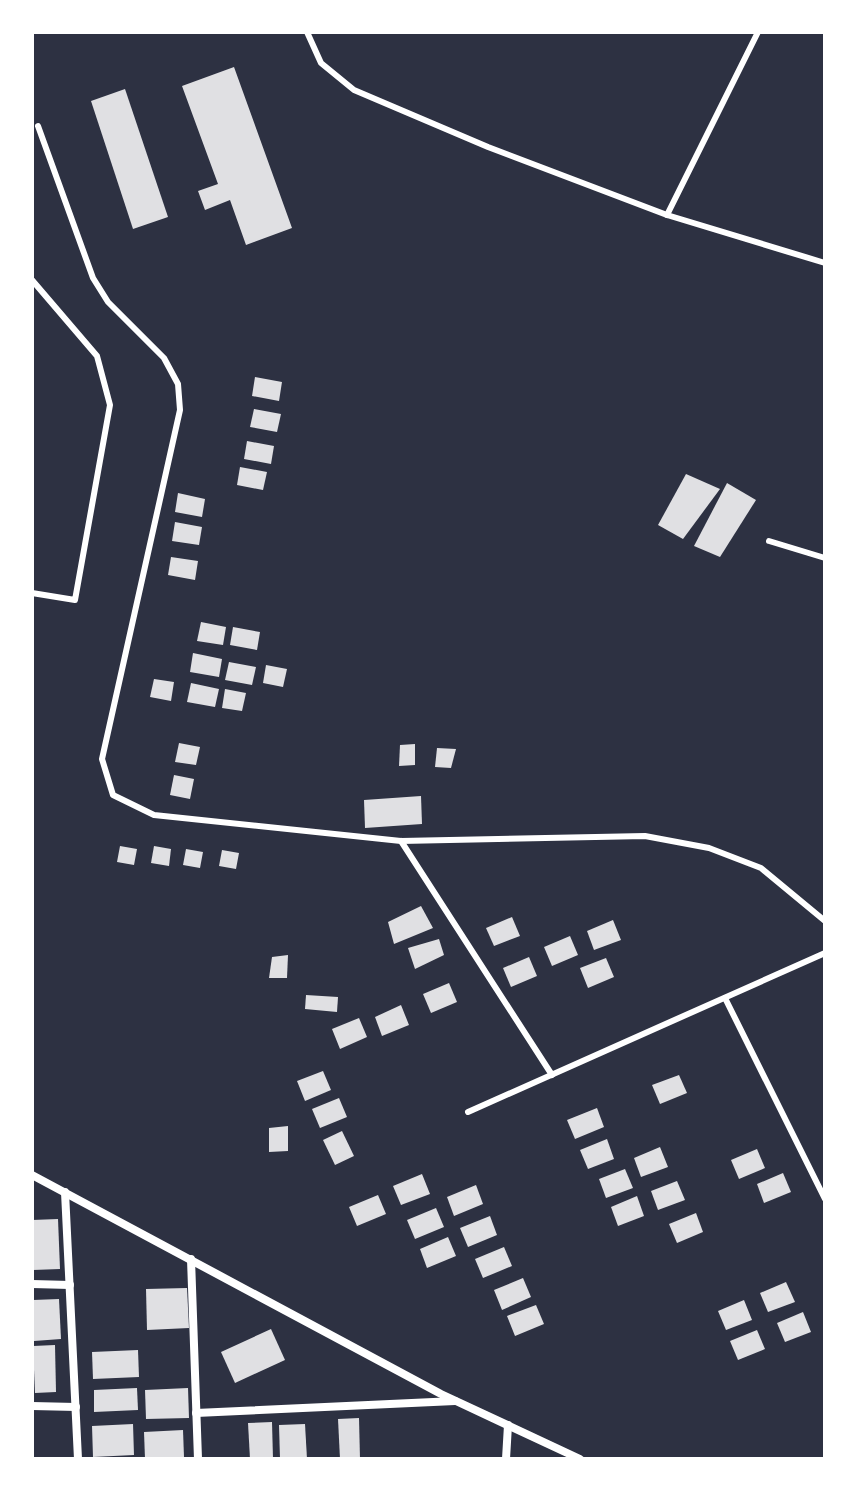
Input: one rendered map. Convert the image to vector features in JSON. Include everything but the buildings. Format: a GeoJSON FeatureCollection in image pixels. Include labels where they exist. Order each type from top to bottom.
{"type":"FeatureCollection","features":[{"type":"Feature","properties":{"kind":"street"},"geometry":{"type":"LineString","coordinates":[[32,1175],[458,1401],[580,1459]]}},
{"type":"Feature","properties":{"kind":"street"},"geometry":{"type":"LineString","coordinates":[[65,1192],[78,1459]]}},
{"type":"Feature","properties":{"kind":"street"},"geometry":{"type":"LineString","coordinates":[[191,1259],[198,1459]]}},
{"type":"Feature","properties":{"kind":"street"},"geometry":{"type":"LineString","coordinates":[[32,1284],[70,1285]]}},
{"type":"Feature","properties":{"kind":"street"},"geometry":{"type":"LineString","coordinates":[[196,1413],[458,1401]]}},
{"type":"Feature","properties":{"kind":"street"},"geometry":{"type":"LineString","coordinates":[[32,1406],[76,1407]]}},
{"type":"Feature","properties":{"kind":"street"},"geometry":{"type":"LineString","coordinates":[[506,1459],[508,1425]]}},
{"type":"Feature","properties":{"kind":"lane"},"geometry":{"type":"LineString","coordinates":[[307,32],[321,63],[354,90],[488,147],[667,215],[825,263]]}},
{"type":"Feature","properties":{"kind":"lane"},"geometry":{"type":"LineString","coordinates":[[667,215],[758,32]]}},
{"type":"Feature","properties":{"kind":"lane"},"geometry":{"type":"LineString","coordinates":[[38,126],[93,278],[108,302],[164,358],[178,384],[180,410],[102,759],[113,795],[154,815],[401,841],[645,836],[709,848],[761,868],[825,921]]}},
{"type":"Feature","properties":{"kind":"lane"},"geometry":{"type":"LineString","coordinates":[[32,280],[97,356],[110,405],[75,600],[32,593]]}},
{"type":"Feature","properties":{"kind":"lane"},"geometry":{"type":"LineString","coordinates":[[769,541],[825,558]]}},
{"type":"Feature","properties":{"kind":"lane"},"geometry":{"type":"LineString","coordinates":[[401,841],[552,1075]]}},
{"type":"Feature","properties":{"kind":"lane"},"geometry":{"type":"LineString","coordinates":[[468,1112],[825,953]]}},
{"type":"Feature","properties":{"kind":"lane"},"geometry":{"type":"LineString","coordinates":[[725,998],[825,1199]]}}]}
